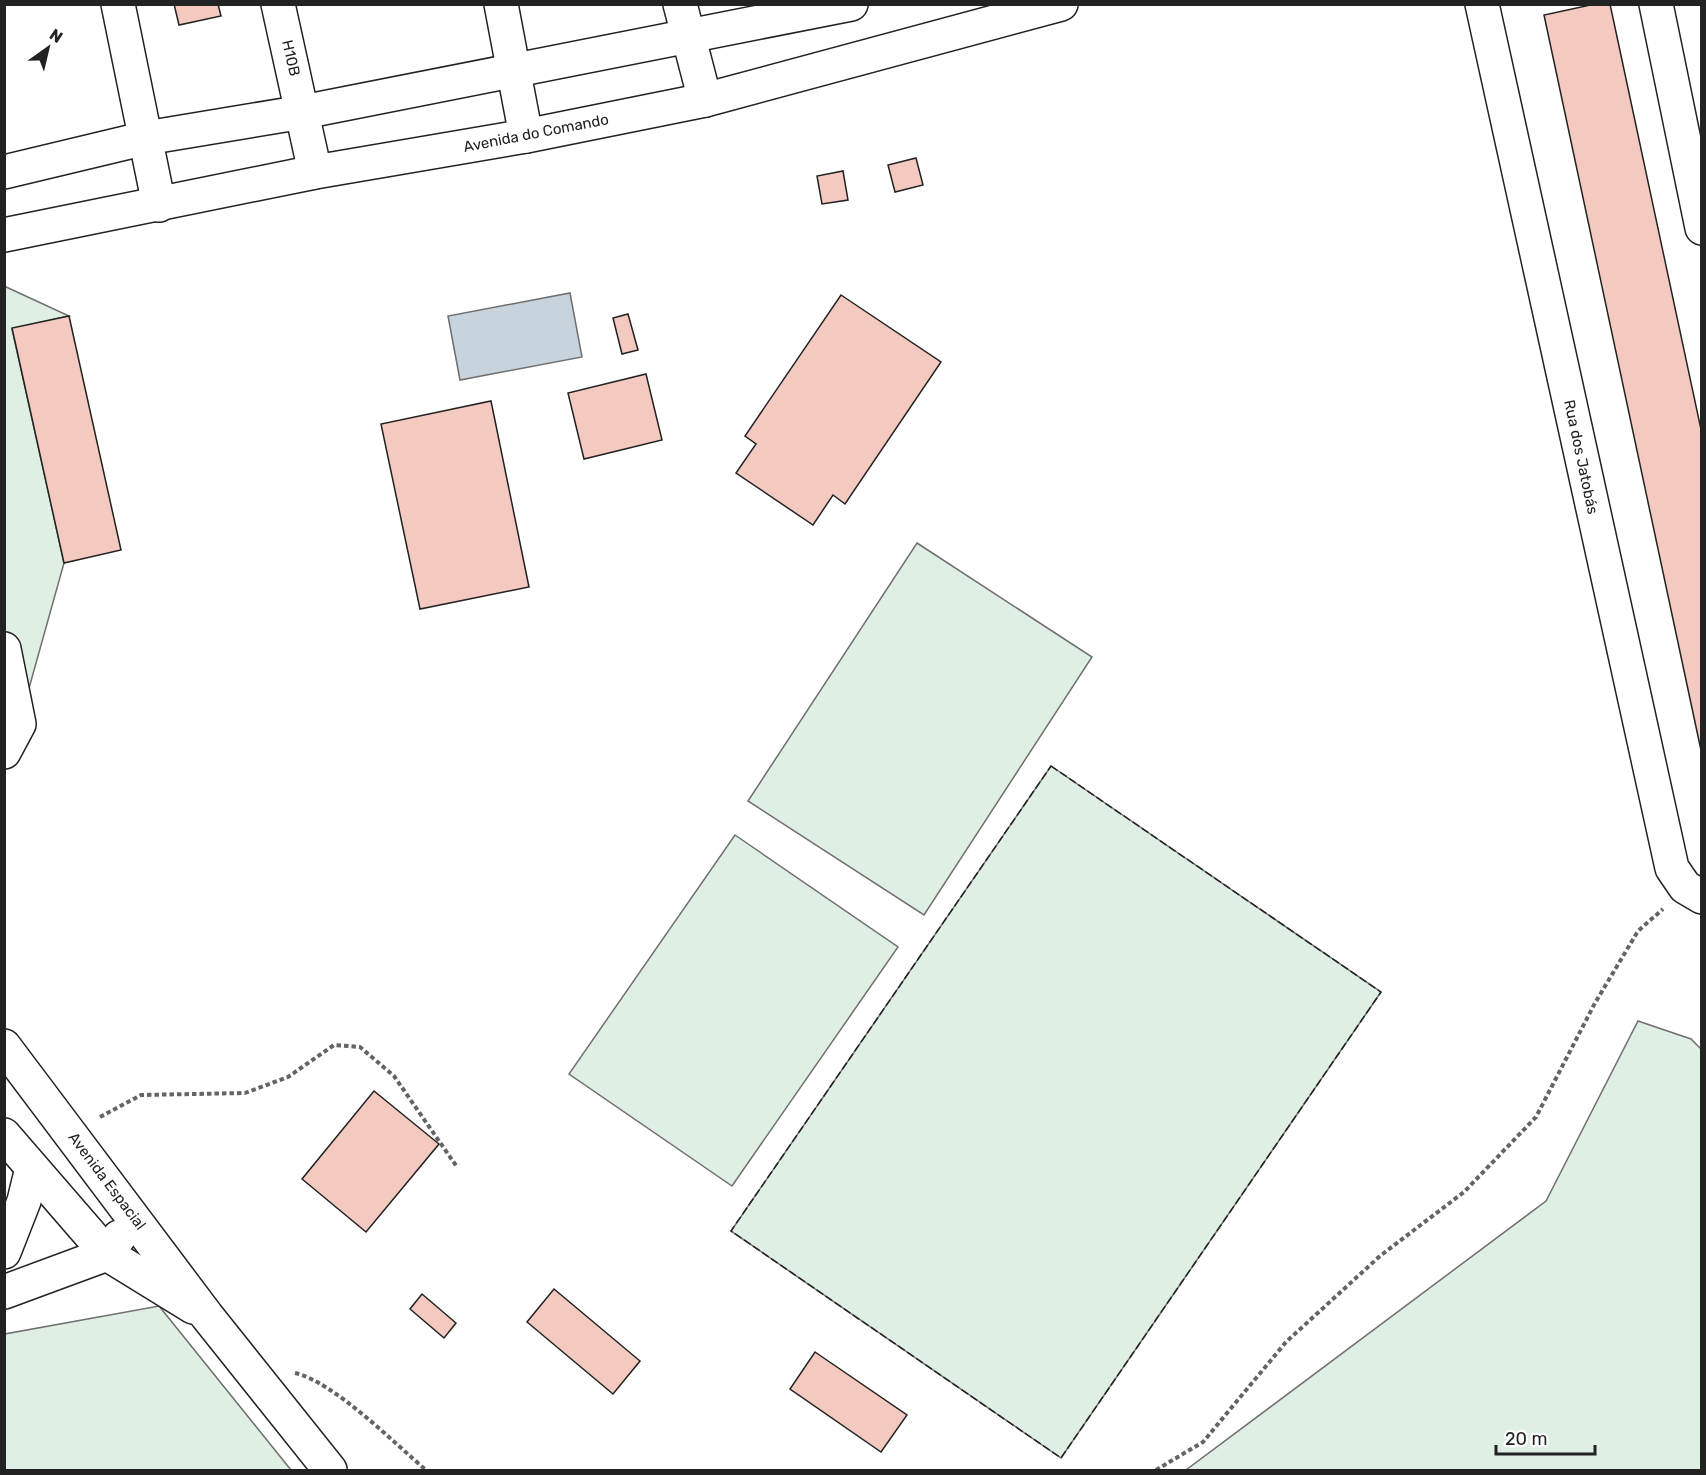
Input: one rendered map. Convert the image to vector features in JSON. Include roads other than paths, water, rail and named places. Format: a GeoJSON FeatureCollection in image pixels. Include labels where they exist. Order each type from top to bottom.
{"type":"FeatureCollection","features":[{"type":"Feature","properties":{"kind":"lane"},"geometry":{"type":"LineString","coordinates":[[118,4],[159,205]]}},
{"type":"Feature","properties":{"kind":"lane","name":"H10B"},"geometry":{"type":"LineString","coordinates":[[278,4],[315,172]]}},
{"type":"Feature","properties":{"kind":"lane"},"geometry":{"type":"LineString","coordinates":[[501,4],[526,136]]}},
{"type":"Feature","properties":{"kind":"lane"},"geometry":{"type":"LineString","coordinates":[[680,4],[705,99]]}},
{"type":"Feature","properties":{"kind":"lane"},"geometry":{"type":"LineString","coordinates":[[4,172],[146,138],[303,112],[851,4]]}},
{"type":"Feature","properties":{"kind":"lane","name":"Avenida do Comando"},"geometry":{"type":"LineString","coordinates":[[4,235],[315,172],[526,136],[705,99],[1061,4]]}},
{"type":"Feature","properties":{"kind":"lane","name":"Rua dos Jatobás"},"geometry":{"type":"LineString","coordinates":[[1482,4],[1672,868],[1693,892]]}},
{"type":"Feature","properties":{"kind":"lane"},"geometry":{"type":"LineString","coordinates":[[1656,4],[1701,228]]}},
{"type":"Feature","properties":{"kind":"lane"},"geometry":{"type":"LineString","coordinates":[[4,649],[20,724],[4,752]]}},
{"type":"Feature","properties":{"kind":"lane","name":"Avenida Espacial"},"geometry":{"type":"LineString","coordinates":[[4,1046],[207,1316],[330,1470]]}},
{"type":"Feature","properties":{"kind":"lane","name":"Avenida Espacial"},"geometry":{"type":"LineString","coordinates":[[4,1135],[107,1254],[207,1316]]}},
{"type":"Feature","properties":{"kind":"lane"},"geometry":{"type":"LineString","coordinates":[[4,1252],[24,1201],[32,1168]]}},
{"type":"Feature","properties":{"kind":"lane"},"geometry":{"type":"LineString","coordinates":[[4,1292],[107,1254],[134,1216]]}}]}
